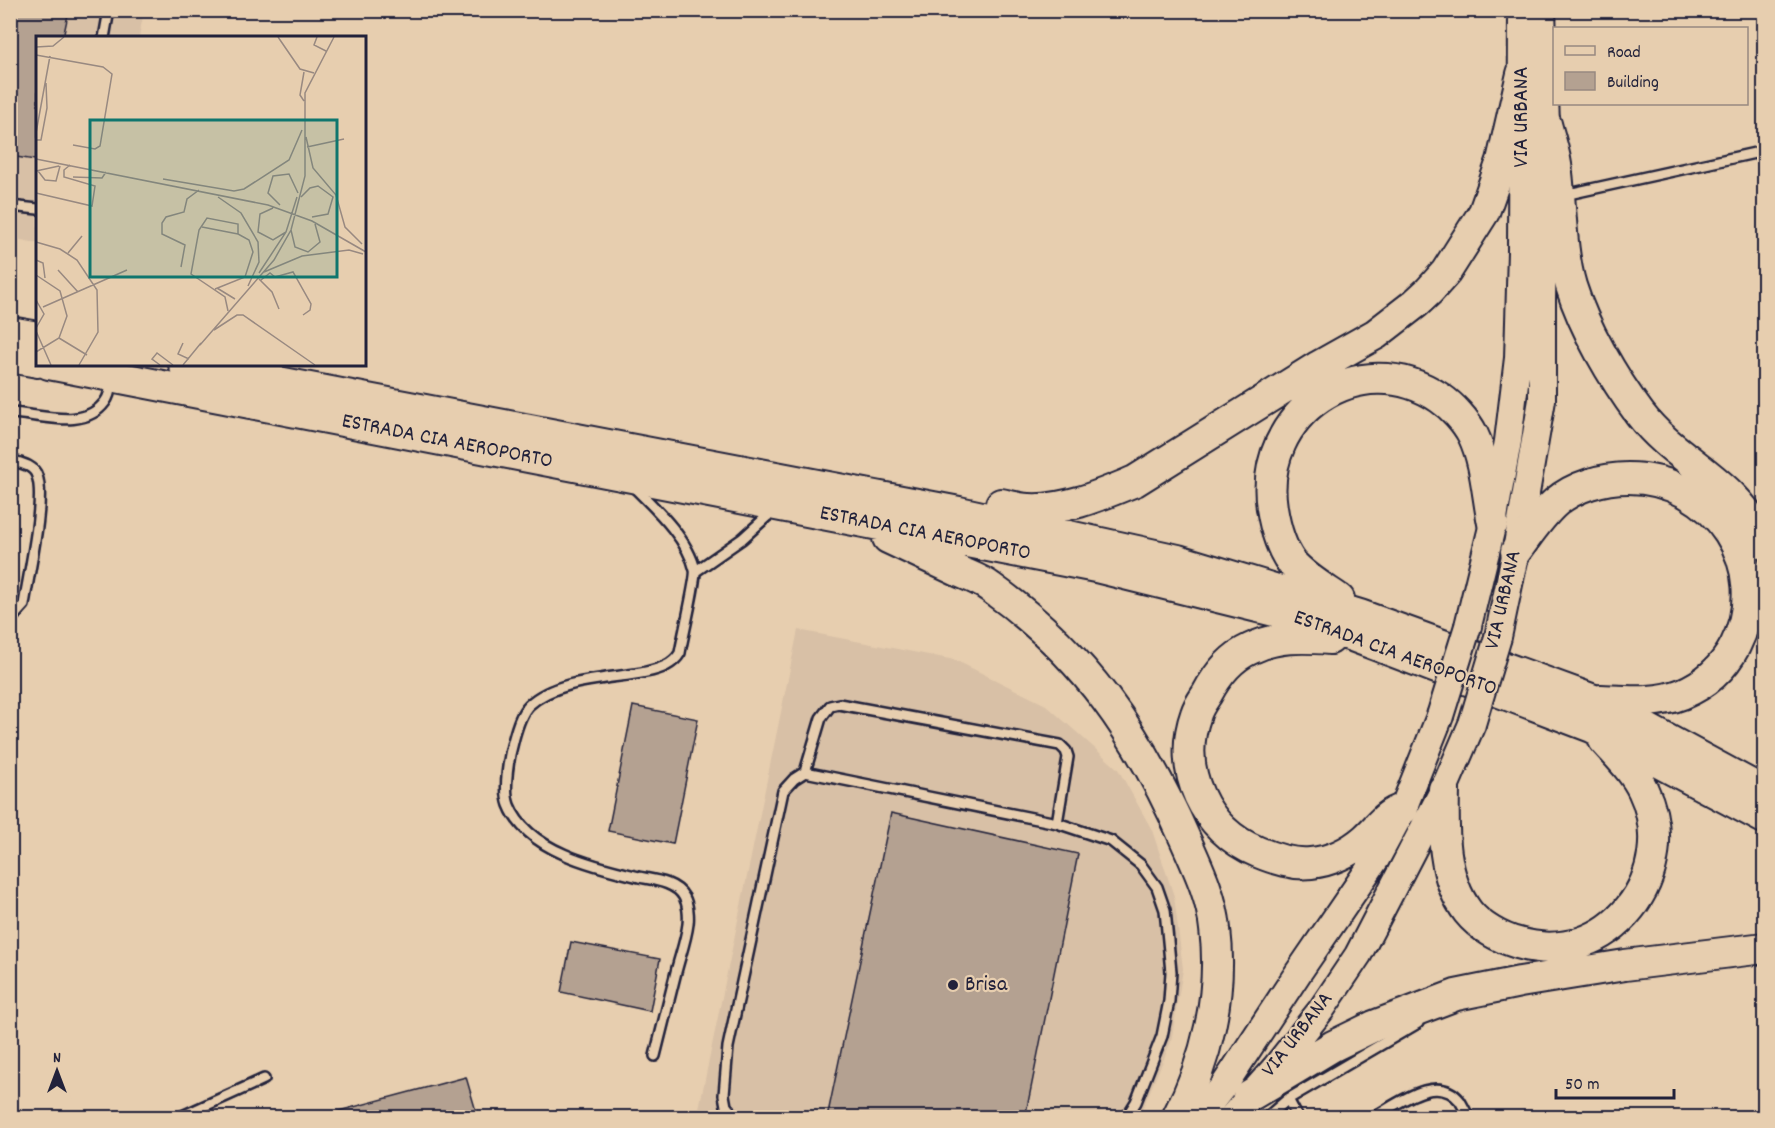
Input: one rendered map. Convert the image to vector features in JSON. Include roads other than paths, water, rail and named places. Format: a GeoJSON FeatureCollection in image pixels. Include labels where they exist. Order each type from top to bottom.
{"type":"FeatureCollection","features":[{"type":"Feature","properties":{"kind":"highway"},"geometry":{"type":"LineString","coordinates":[[518,428],[584,430],[1030,509],[1059,506],[1102,495],[1135,481],[1319,366],[1353,348],[1397,319],[1429,291],[1446,272],[1484,212],[1502,161],[1522,74]]}},
{"type":"Feature","properties":{"kind":"highway"},"geometry":{"type":"LineString","coordinates":[[1546,124],[1556,160],[1558,196],[1570,285],[1598,345],[1624,391],[1642,416],[1678,451],[1731,493],[1750,517],[1764,544]]}},
{"type":"Feature","properties":{"kind":"highway"},"geometry":{"type":"LineString","coordinates":[[10,332],[36,337]]}},
{"type":"Feature","properties":{"kind":"highway"},"geometry":{"type":"LineString","coordinates":[[10,357],[36,362]]}},
{"type":"Feature","properties":{"kind":"highway","name":"ESTRADA CIA AEROPORTO"},"geometry":{"type":"LineString","coordinates":[[59,366],[1096,567],[1278,612],[1358,626]]}},
{"type":"Feature","properties":{"kind":"highway","name":"ESTRADA CIA AEROPORTO"},"geometry":{"type":"LineString","coordinates":[[194,366],[1005,522],[1178,560],[1593,713],[1764,792]]}},
{"type":"Feature","properties":{"kind":"highway"},"geometry":{"type":"LineString","coordinates":[[1358,626],[1292,562],[1281,545],[1275,525],[1269,482],[1272,467],[1285,434],[1309,404],[1341,384],[1360,380],[1389,378],[1411,383],[1430,391],[1449,404],[1473,434],[1483,461],[1493,523]]}},
{"type":"Feature","properties":{"kind":"highway"},"geometry":{"type":"LineString","coordinates":[[1444,789],[1443,832],[1447,863],[1468,913],[1486,928],[1506,940],[1527,946],[1545,949],[1561,948],[1599,936],[1624,915],[1638,898],[1649,876],[1655,837],[1649,805],[1636,777],[1593,713],[1680,695],[1710,679],[1731,653],[1745,621],[1749,602],[1747,575],[1742,555],[1727,529],[1713,510],[1698,498],[1656,480],[1618,478],[1575,490],[1557,501],[1544,514],[1516,551]]}},
{"type":"Feature","properties":{"kind":"highway"},"geometry":{"type":"LineString","coordinates":[[850,520],[987,585],[1021,610],[1081,666],[1112,706],[1151,770],[1178,822],[1203,879],[1215,928],[1217,966],[1211,1023],[1194,1082],[1177,1118]]}},
{"type":"Feature","properties":{"kind":"highway"},"geometry":{"type":"LineString","coordinates":[[1358,626],[1286,638],[1250,649],[1233,659],[1216,677],[1196,713],[1189,747],[1190,767],[1204,807],[1230,837],[1246,847],[1287,862],[1310,863],[1327,860],[1346,852],[1365,840],[1387,816],[1403,809]]}},
{"type":"Feature","properties":{"kind":"highway","name":"ESTRADA CIA AEROPORTO"},"geometry":{"type":"LineString","coordinates":[[1593,713],[1764,818]]}},
{"type":"Feature","properties":{"kind":"highway"},"geometry":{"type":"LineString","coordinates":[[1248,1111],[1333,1046],[1374,1026],[1520,982],[1625,965],[1764,948]]}},
{"type":"Feature","properties":{"kind":"main road","name":"VIA URBANA"},"geometry":{"type":"LineString","coordinates":[[1198,1118],[1225,1084],[1376,859],[1403,809],[1440,716],[1468,626],[1493,523],[1508,441],[1518,357],[1522,10]]}},
{"type":"Feature","properties":{"kind":"main road","name":"VIA URBANA"},"geometry":{"type":"LineString","coordinates":[[1248,1111],[1275,1068],[1321,1010],[1358,955],[1444,789],[1472,724],[1498,637],[1516,551],[1542,400],[1546,124],[1542,10]]}},
{"type":"Feature","properties":{"kind":"lane"},"geometry":{"type":"LineString","coordinates":[[104,36],[109,10]]}},
{"type":"Feature","properties":{"kind":"lane"},"geometry":{"type":"LineString","coordinates":[[1558,196],[1764,151]]}},
{"type":"Feature","properties":{"kind":"lane"},"geometry":{"type":"LineString","coordinates":[[10,206],[36,209]]}},
{"type":"Feature","properties":{"kind":"lane"},"geometry":{"type":"LineString","coordinates":[[10,413],[64,419],[82,418],[105,402],[113,377]]}},
{"type":"Feature","properties":{"kind":"lane"},"geometry":{"type":"LineString","coordinates":[[10,460],[27,465],[37,474],[40,497],[24,605],[14,616],[10,616]]}},
{"type":"Feature","properties":{"kind":"lane"},"geometry":{"type":"LineString","coordinates":[[624,477],[658,511],[674,531],[696,571],[680,653],[668,665],[651,671],[552,690],[528,706],[513,739],[506,789],[518,824],[542,841],[567,856],[595,867],[665,883],[678,890],[684,897],[688,921],[655,1056]]}},
{"type":"Feature","properties":{"kind":"lane"},"geometry":{"type":"LineString","coordinates":[[696,571],[742,539],[778,506]]}},
{"type":"Feature","properties":{"kind":"lane"},"geometry":{"type":"LineString","coordinates":[[736,1118],[726,1106],[724,1095],[728,1047],[783,791],[794,779],[805,772],[821,718],[830,706],[839,704],[1060,745],[1068,757],[1058,823]]}},
{"type":"Feature","properties":{"kind":"lane"},"geometry":{"type":"LineString","coordinates":[[805,772],[1058,823],[1111,841],[1141,866],[1157,887],[1165,910],[1171,972],[1169,1001],[1162,1036],[1136,1102],[1126,1118]]}},
{"type":"Feature","properties":{"kind":"lane"},"geometry":{"type":"LineString","coordinates":[[1248,1111],[1288,1100],[1425,1019]]}},
{"type":"Feature","properties":{"kind":"lane"},"geometry":{"type":"LineString","coordinates":[[178,1118],[264,1078]]}},
{"type":"Feature","properties":{"kind":"lane"},"geometry":{"type":"LineString","coordinates":[[1371,1118],[1417,1093],[1433,1089],[1443,1089],[1452,1094],[1460,1101],[1468,1118]]}},
{"type":"Feature","properties":{"kind":"lane"},"geometry":{"type":"LineString","coordinates":[[1288,1100],[1298,1118]]}},
{"type":"Feature","properties":{"kind":"place","name":"Brisa"},"geometry":{"type":"Point","coordinates":[953,985]}}]}
